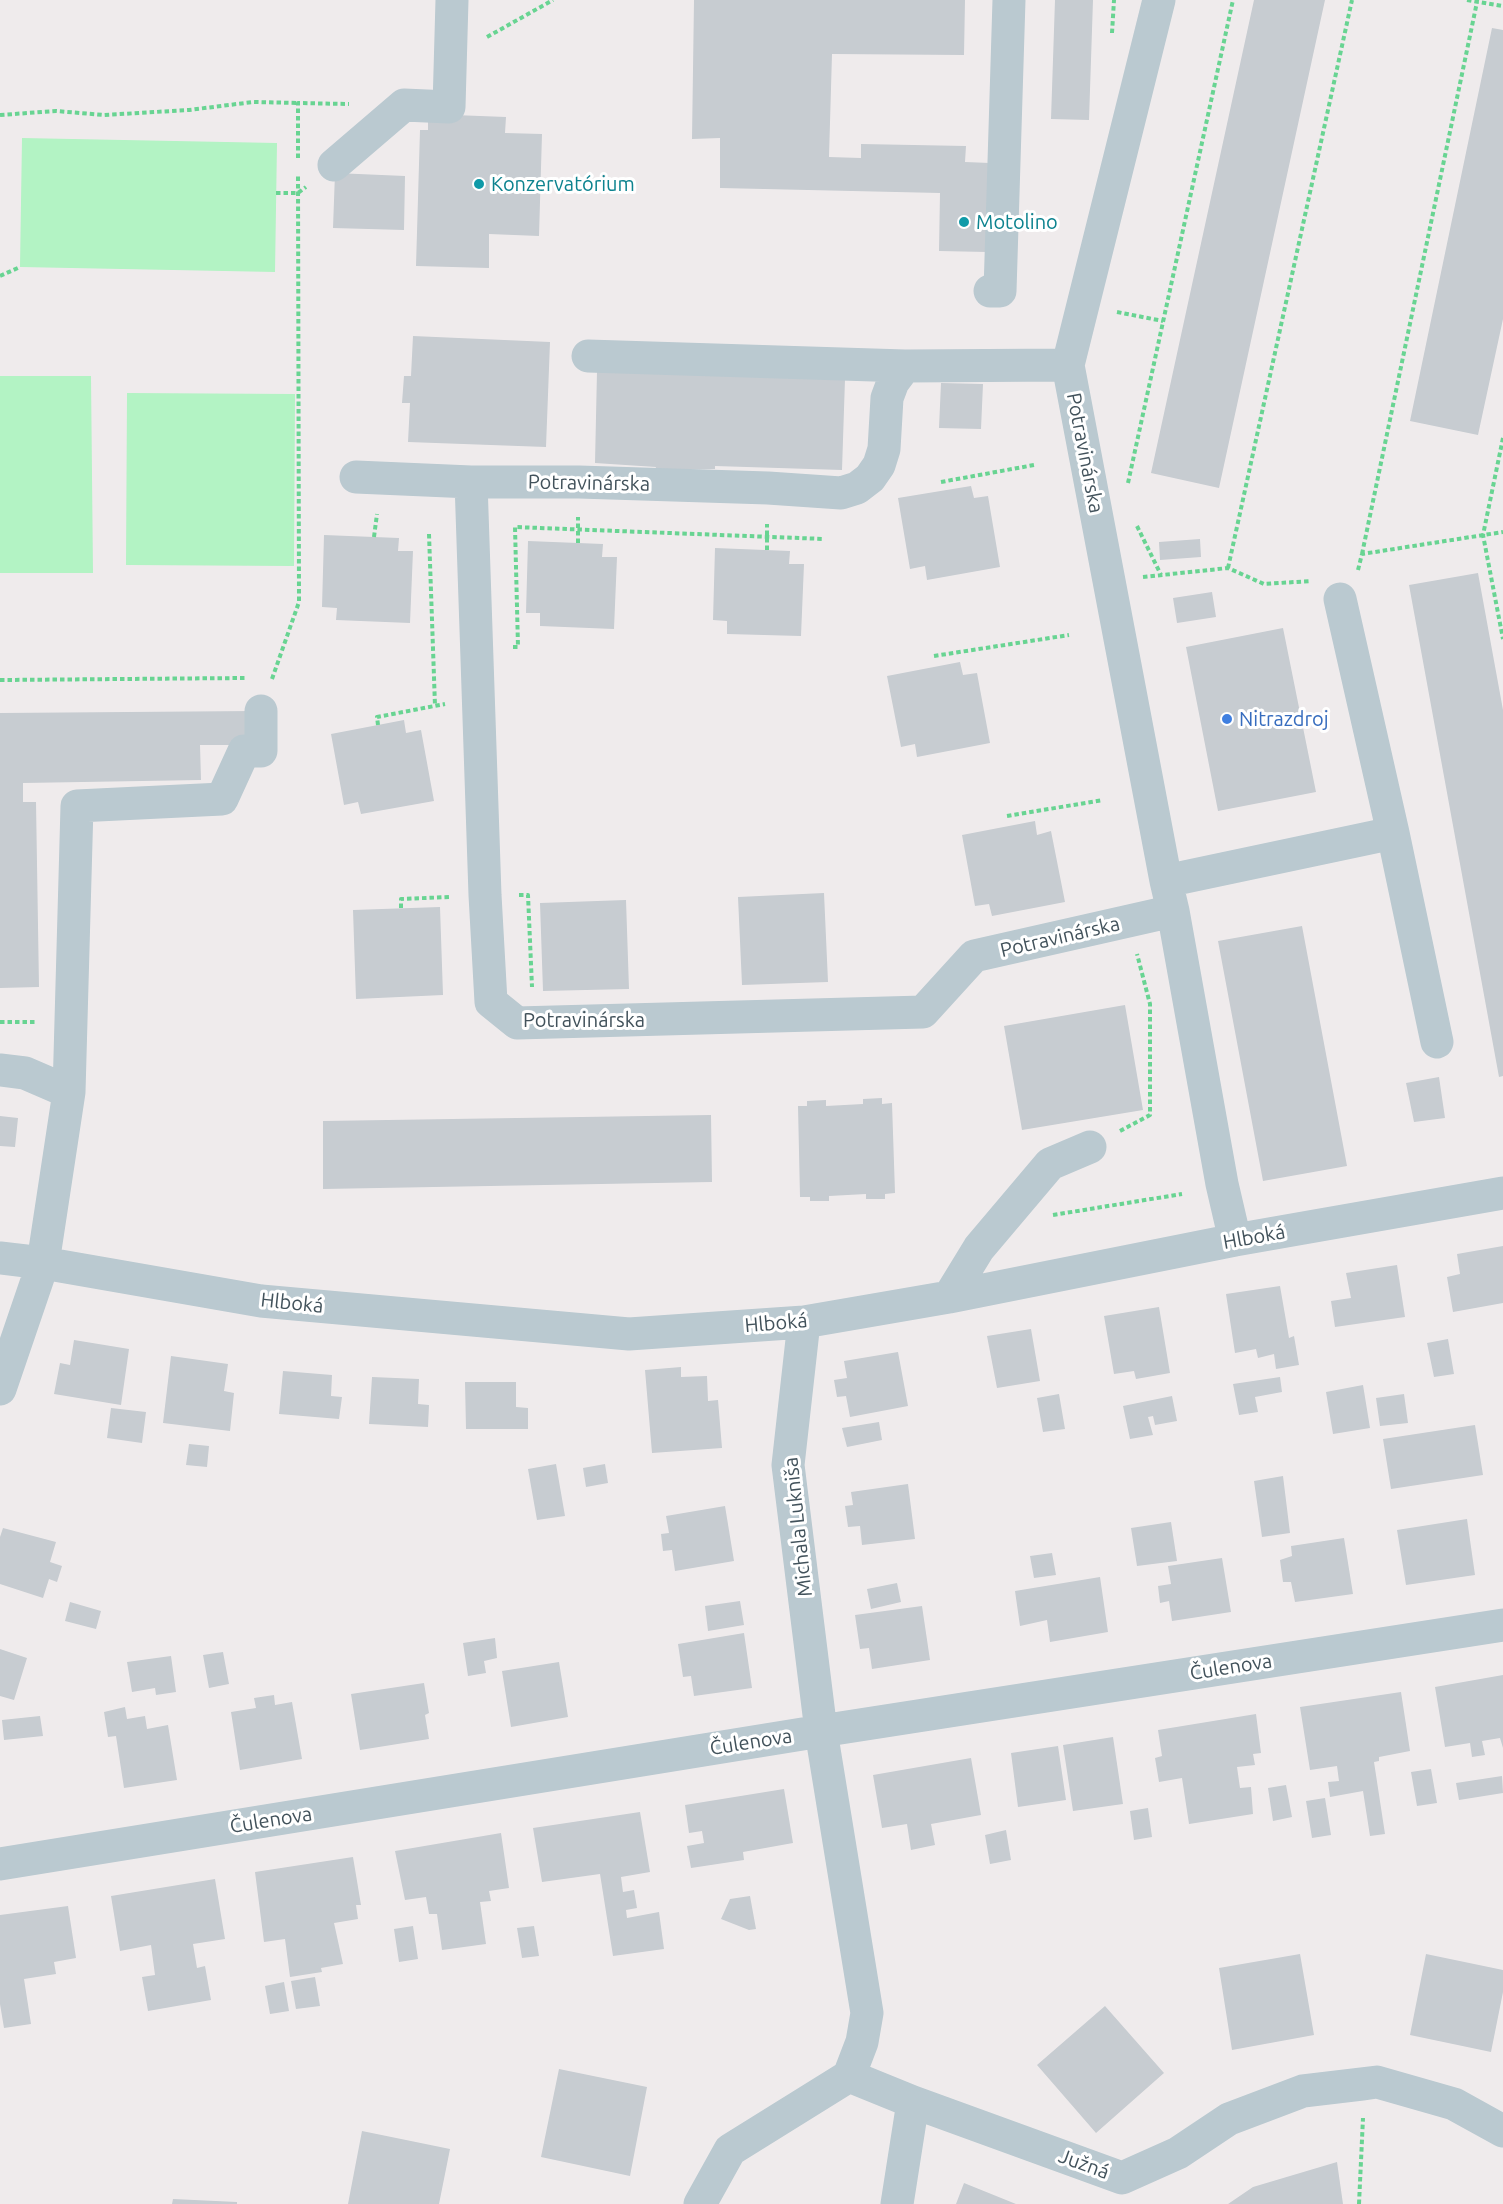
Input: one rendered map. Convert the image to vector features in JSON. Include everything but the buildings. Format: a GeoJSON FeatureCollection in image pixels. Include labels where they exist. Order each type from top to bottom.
{"type":"FeatureCollection","features":[{"type":"Feature","properties":{"kind":"street"},"geometry":{"type":"LineString","coordinates":[[334,165],[404,105],[449,107],[452,0]]}},
{"type":"Feature","properties":{"kind":"street"},"geometry":{"type":"LineString","coordinates":[[990,291],[1000,291],[1009,0]]}},
{"type":"Feature","properties":{"kind":"street","name":"Potravinárska"},"geometry":{"type":"LineString","coordinates":[[1159,0],[1068,365],[1222,1184],[1235,1240]]}},
{"type":"Feature","properties":{"kind":"street"},"geometry":{"type":"LineString","coordinates":[[588,356],[904,366],[1068,365]]}},
{"type":"Feature","properties":{"kind":"street","name":"Potravinárska"},"geometry":{"type":"LineString","coordinates":[[356,477],[471,482],[579,482],[768,488],[841,493],[857,488],[870,478],[879,465],[884,449],[887,398],[893,382],[904,366]]}},
{"type":"Feature","properties":{"kind":"street","name":"Potravinárska"},"geometry":{"type":"LineString","coordinates":[[471,482],[484,896],[491,1002],[517,1023],[923,1012],[974,956],[1129,921],[1169,896]]}},
{"type":"Feature","properties":{"kind":"street"},"geometry":{"type":"LineString","coordinates":[[1339,585],[1437,1042]]}},
{"type":"Feature","properties":{"kind":"street"},"geometry":{"type":"LineString","coordinates":[[0,1389],[43,1263],[69,1092],[77,806],[222,799],[244,751],[261,751],[261,711]]}},
{"type":"Feature","properties":{"kind":"street"},"geometry":{"type":"LineString","coordinates":[[1169,896],[1393,834]]}},
{"type":"Feature","properties":{"kind":"street"},"geometry":{"type":"LineString","coordinates":[[0,1070],[25,1073],[69,1092]]}},
{"type":"Feature","properties":{"kind":"street"},"geometry":{"type":"LineString","coordinates":[[949,1297],[979,1248],[1050,1164],[1090,1147]]}},
{"type":"Feature","properties":{"kind":"street","name":"Hlboká"},"geometry":{"type":"LineString","coordinates":[[0,1258],[43,1263],[261,1301],[629,1334],[804,1322],[949,1297],[1235,1240],[1503,1193]]}},
{"type":"Feature","properties":{"kind":"street","name":"Michala Lukniša"},"geometry":{"type":"LineString","coordinates":[[804,1322],[788,1465],[821,1731],[867,2013],[862,2042],[849,2076]]}},
{"type":"Feature","properties":{"kind":"street","name":"Čulenova"},"geometry":{"type":"LineString","coordinates":[[0,1864],[821,1731],[1503,1625]]}},
{"type":"Feature","properties":{"kind":"street"},"geometry":{"type":"LineString","coordinates":[[700,2204],[730,2150],[849,2076]]}},
{"type":"Feature","properties":{"kind":"street","name":"Južná"},"geometry":{"type":"LineString","coordinates":[[849,2076],[913,2102],[1122,2178],[1178,2153],[1228,2119],[1303,2091],[1377,2082],[1454,2104],[1503,2131]]}},
{"type":"Feature","properties":{"kind":"street"},"geometry":{"type":"LineString","coordinates":[[897,2204],[913,2102]]}},
{"type":"Feature","properties":{"kind":"path"},"geometry":{"type":"LineString","coordinates":[[450,59],[553,0]]}},
{"type":"Feature","properties":{"kind":"path"},"geometry":{"type":"LineString","coordinates":[[1127,490],[1233,0]]}},
{"type":"Feature","properties":{"kind":"path"},"geometry":{"type":"LineString","coordinates":[[1228,568],[1352,0]]}},
{"type":"Feature","properties":{"kind":"path"},"geometry":{"type":"LineString","coordinates":[[1467,0],[1503,6]]}},
{"type":"Feature","properties":{"kind":"path"},"geometry":{"type":"LineString","coordinates":[[1109,580],[1228,568],[1264,584],[1339,585],[1362,554],[1477,2]]}},
{"type":"Feature","properties":{"kind":"path"},"geometry":{"type":"LineString","coordinates":[[0,114],[56,111],[104,115],[189,110],[253,102],[404,105]]}},
{"type":"Feature","properties":{"kind":"path"},"geometry":{"type":"LineString","coordinates":[[298,103],[298,159]]}},
{"type":"Feature","properties":{"kind":"path"},"geometry":{"type":"LineString","coordinates":[[261,711],[299,602],[298,171]]}},
{"type":"Feature","properties":{"kind":"path"},"geometry":{"type":"LineString","coordinates":[[276,193],[298,193]]}},
{"type":"Feature","properties":{"kind":"path"},"geometry":{"type":"LineString","coordinates":[[0,276],[20,267]]}},
{"type":"Feature","properties":{"kind":"path"},"geometry":{"type":"LineString","coordinates":[[1082,306],[1163,321]]}},
{"type":"Feature","properties":{"kind":"path"},"geometry":{"type":"LineString","coordinates":[[1503,438],[1483,535],[1503,639]]}},
{"type":"Feature","properties":{"kind":"path"},"geometry":{"type":"LineString","coordinates":[[941,482],[1034,465]]}},
{"type":"Feature","properties":{"kind":"path"},"geometry":{"type":"LineString","coordinates":[[1135,522],[1161,575]]}},
{"type":"Feature","properties":{"kind":"path"},"geometry":{"type":"LineString","coordinates":[[476,648],[518,647],[515,527],[824,539]]}},
{"type":"Feature","properties":{"kind":"path"},"geometry":{"type":"LineString","coordinates":[[1362,554],[1503,532]]}},
{"type":"Feature","properties":{"kind":"path"},"geometry":{"type":"LineString","coordinates":[[429,534],[435,706]]}},
{"type":"Feature","properties":{"kind":"path"},"geometry":{"type":"LineString","coordinates":[[934,657],[1069,635]]}},
{"type":"Feature","properties":{"kind":"path"},"geometry":{"type":"LineString","coordinates":[[0,680],[249,678]]}},
{"type":"Feature","properties":{"kind":"path"},"geometry":{"type":"LineString","coordinates":[[260,678],[272,678]]}},
{"type":"Feature","properties":{"kind":"path"},"geometry":{"type":"LineString","coordinates":[[378,725],[377,717],[478,698]]}},
{"type":"Feature","properties":{"kind":"path"},"geometry":{"type":"LineString","coordinates":[[1007,816],[1103,800]]}},
{"type":"Feature","properties":{"kind":"path"},"geometry":{"type":"LineString","coordinates":[[402,908],[401,899],[528,895],[533,997]]}},
{"type":"Feature","properties":{"kind":"path"},"geometry":{"type":"LineString","coordinates":[[1090,1147],[1150,1115],[1150,1004],[1129,921]]}},
{"type":"Feature","properties":{"kind":"path"},"geometry":{"type":"LineString","coordinates":[[1048,1216],[1182,1194]]}},
{"type":"Feature","properties":{"kind":"path"},"geometry":{"type":"LineString","coordinates":[[1359,2204],[1362,2084]]}},
{"type":"Feature","properties":{"kind":"green space"},"geometry":{"type":"Polygon","coordinates":[[[22,138],[277,143],[275,272],[20,267],[22,138]]]}},
{"type":"Feature","properties":{"kind":"green space"},"geometry":{"type":"Polygon","coordinates":[[[0,376],[91,376],[93,573],[0,573],[0,376]]]}},
{"type":"Feature","properties":{"kind":"green space"},"geometry":{"type":"Polygon","coordinates":[[[127,393],[295,394],[294,566],[126,565],[127,393]]]}},
{"type":"Feature","properties":{"kind":"place","name":"Konzervatórium"},"geometry":{"type":"Point","coordinates":[479,184]}},
{"type":"Feature","properties":{"kind":"place","name":"Motolino"},"geometry":{"type":"Point","coordinates":[964,222]}},
{"type":"Feature","properties":{"kind":"place","name":"Nitrazdroj"},"geometry":{"type":"Point","coordinates":[1227,719]}}]}
